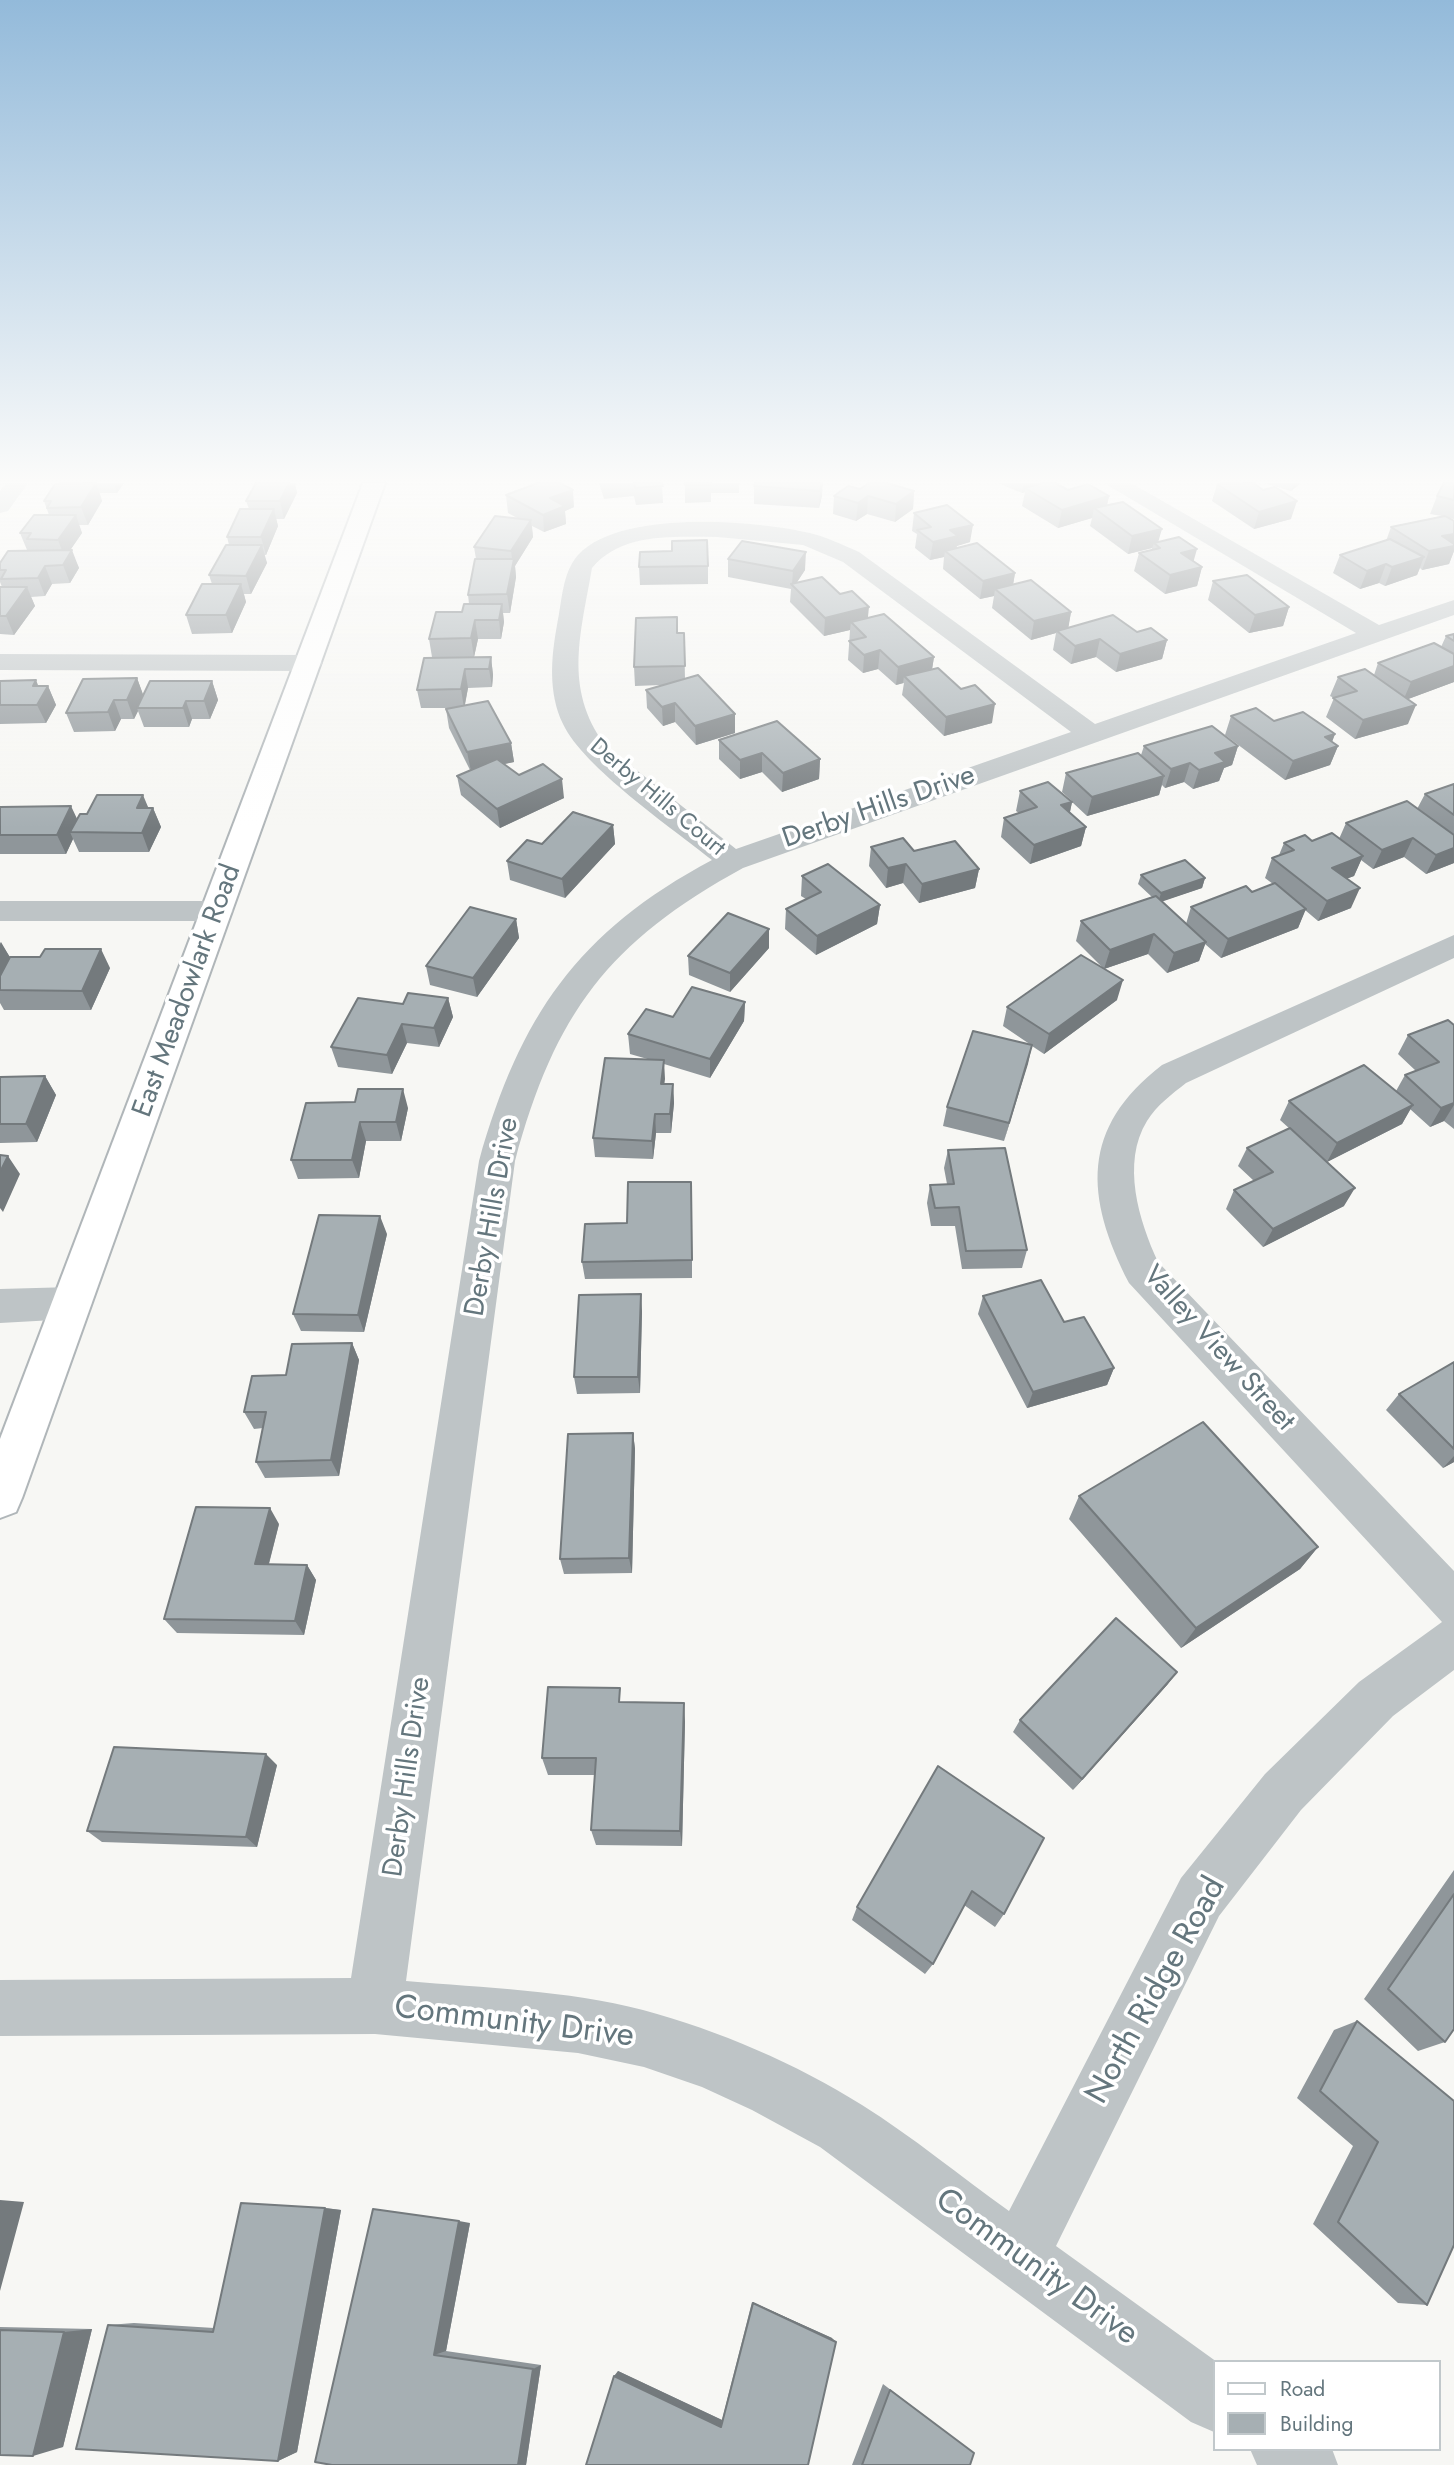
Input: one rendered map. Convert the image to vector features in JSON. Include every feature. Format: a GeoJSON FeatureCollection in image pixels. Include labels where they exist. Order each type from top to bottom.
{"type":"FeatureCollection","features":[{"type":"Feature","properties":{"kind":"main road","name":"East Meadowlark Road"},"geometry":{"type":"LineString","coordinates":[[0,1498],[333,598]]}},
{"type":"Feature","properties":{"kind":"street","name":"Derby Hills Court"},"geometry":{"type":"LineString","coordinates":[[575,598],[566,646],[567,699],[577,726],[595,751],[732,861]]}},
{"type":"Feature","properties":{"kind":"street","name":"Derby Hills Court"},"geometry":{"type":"LineString","coordinates":[[907,598],[1091,734]]}},
{"type":"Feature","properties":{"kind":"street"},"geometry":{"type":"LineString","coordinates":[[1315,598],[1377,634]]}},
{"type":"Feature","properties":{"kind":"street","name":"Derby Hills Drive"},"geometry":{"type":"LineString","coordinates":[[374,2006],[496,1172],[508,1117],[530,1058],[548,1024],[585,970],[611,941],[651,907],[732,861],[1454,607]]}},
{"type":"Feature","properties":{"kind":"street"},"geometry":{"type":"LineString","coordinates":[[0,662],[310,663]]}},
{"type":"Feature","properties":{"kind":"street"},"geometry":{"type":"LineString","coordinates":[[0,911],[217,911]]}},
{"type":"Feature","properties":{"kind":"street","name":"Valley View Street"},"geometry":{"type":"LineString","coordinates":[[1454,945],[1174,1074],[1155,1086],[1134,1108],[1120,1136],[1115,1173],[1116,1203],[1126,1237],[1143,1272],[1454,1604]]}},
{"type":"Feature","properties":{"kind":"street"},"geometry":{"type":"LineString","coordinates":[[0,1306],[72,1303]]}},
{"type":"Feature","properties":{"kind":"street","name":"North Ridge Road"},"geometry":{"type":"LineString","coordinates":[[1019,2255],[1200,1897],[1283,1792],[1376,1699],[1454,1640]]}},
{"type":"Feature","properties":{"kind":"street","name":"Community Drive"},"geometry":{"type":"LineString","coordinates":[[0,2008],[374,2006],[578,2025],[644,2039],[708,2060],[774,2089],[841,2126],[1212,2398]]}},
{"type":"Feature","properties":{"kind":"street"},"geometry":{"type":"LineString","coordinates":[[1286,2451],[1305,2465]]}},
{"type":"Feature","properties":{"kind":"building"},"geometry":{"type":"Polygon","coordinates":[[[0,598],[19,598],[6,616],[0,616],[0,598]]]}},
{"type":"Feature","properties":{"kind":"building"},"geometry":{"type":"Polygon","coordinates":[[[195,598],[234,598],[226,615],[186,615],[195,598]]]}},
{"type":"Feature","properties":{"kind":"building"},"geometry":{"type":"Polygon","coordinates":[[[805,598],[859,598],[869,607],[825,618],[805,598]]]}},
{"type":"Feature","properties":{"kind":"building"},"geometry":{"type":"Polygon","coordinates":[[[1006,598],[1054,598],[1071,612],[1034,621],[1006,598]]]}},
{"type":"Feature","properties":{"kind":"building"},"geometry":{"type":"Polygon","coordinates":[[[1234,598],[1277,598],[1289,607],[1255,615],[1234,598]]]}},
{"type":"Feature","properties":{"kind":"building"},"geometry":{"type":"Polygon","coordinates":[[[464,604],[502,604],[499,620],[475,620],[471,638],[429,639],[436,612],[462,612],[464,604]]]}},
{"type":"Feature","properties":{"kind":"building"},"geometry":{"type":"Polygon","coordinates":[[[884,614],[934,657],[898,667],[880,650],[864,655],[849,641],[866,637],[851,622],[884,614]]]}},
{"type":"Feature","properties":{"kind":"building"},"geometry":{"type":"Polygon","coordinates":[[[1113,615],[1137,632],[1151,628],[1167,640],[1120,654],[1100,639],[1075,646],[1057,631],[1113,615]]]}},
{"type":"Feature","properties":{"kind":"building"},"geometry":{"type":"Polygon","coordinates":[[[677,617],[677,633],[684,633],[685,666],[634,667],[636,618],[677,617]]]}},
{"type":"Feature","properties":{"kind":"building"},"geometry":{"type":"Polygon","coordinates":[[[1434,643],[1454,654],[1454,666],[1411,682],[1378,663],[1434,643]]]}},
{"type":"Feature","properties":{"kind":"building"},"geometry":{"type":"Polygon","coordinates":[[[491,657],[489,669],[465,669],[461,689],[417,690],[424,658],[491,657]]]}},
{"type":"Feature","properties":{"kind":"building"},"geometry":{"type":"Polygon","coordinates":[[[938,668],[961,689],[975,685],[995,704],[946,717],[904,676],[938,668]]]}},
{"type":"Feature","properties":{"kind":"building"},"geometry":{"type":"Polygon","coordinates":[[[1365,669],[1416,705],[1363,720],[1333,698],[1357,691],[1338,677],[1365,669]]]}},
{"type":"Feature","properties":{"kind":"building"},"geometry":{"type":"Polygon","coordinates":[[[698,675],[735,714],[695,726],[675,703],[662,707],[646,690],[698,675]]]}},
{"type":"Feature","properties":{"kind":"building"},"geometry":{"type":"Polygon","coordinates":[[[137,678],[127,700],[114,700],[108,712],[66,713],[83,679],[137,678]]]}},
{"type":"Feature","properties":{"kind":"building"},"geometry":{"type":"Polygon","coordinates":[[[36,680],[33,686],[48,686],[37,705],[0,705],[0,681],[36,680]]]}},
{"type":"Feature","properties":{"kind":"building"},"geometry":{"type":"Polygon","coordinates":[[[150,681],[212,681],[204,701],[186,701],[183,708],[137,708],[150,681]]]}},
{"type":"Feature","properties":{"kind":"building"},"geometry":{"type":"Polygon","coordinates":[[[488,701],[511,743],[467,752],[446,709],[488,701]]]}},
{"type":"Feature","properties":{"kind":"building"},"geometry":{"type":"Polygon","coordinates":[[[1256,708],[1274,721],[1303,712],[1335,734],[1325,737],[1338,746],[1293,761],[1231,716],[1256,708]]]}},
{"type":"Feature","properties":{"kind":"building"},"geometry":{"type":"Polygon","coordinates":[[[777,721],[820,759],[783,773],[762,753],[740,760],[719,740],[777,721]]]}},
{"type":"Feature","properties":{"kind":"building"},"geometry":{"type":"Polygon","coordinates":[[[1212,726],[1238,746],[1215,753],[1225,762],[1199,770],[1190,763],[1171,769],[1144,746],[1212,726]]]}},
{"type":"Feature","properties":{"kind":"building"},"geometry":{"type":"Polygon","coordinates":[[[1138,753],[1164,776],[1092,797],[1066,773],[1138,753]]]}},
{"type":"Feature","properties":{"kind":"building"},"geometry":{"type":"Polygon","coordinates":[[[497,759],[519,775],[543,764],[562,779],[497,809],[457,776],[497,759]]]}},
{"type":"Feature","properties":{"kind":"building"},"geometry":{"type":"Polygon","coordinates":[[[1048,782],[1072,802],[1061,805],[1086,827],[1034,845],[1004,818],[1037,807],[1020,791],[1048,782]]]}},
{"type":"Feature","properties":{"kind":"building"},"geometry":{"type":"Polygon","coordinates":[[[1454,784],[1454,815],[1425,794],[1454,784]]]}},
{"type":"Feature","properties":{"kind":"building"},"geometry":{"type":"Polygon","coordinates":[[[97,795],[143,795],[137,808],[153,808],[142,833],[70,832],[80,814],[87,814],[97,795]]]}},
{"type":"Feature","properties":{"kind":"building"},"geometry":{"type":"Polygon","coordinates":[[[1407,801],[1454,835],[1454,848],[1436,855],[1413,838],[1382,850],[1346,823],[1407,801]]]}},
{"type":"Feature","properties":{"kind":"building"},"geometry":{"type":"Polygon","coordinates":[[[71,806],[57,835],[0,835],[0,807],[71,806]]]}},
{"type":"Feature","properties":{"kind":"building"},"geometry":{"type":"Polygon","coordinates":[[[573,812],[613,825],[562,879],[507,861],[527,840],[542,844],[573,812]]]}},
{"type":"Feature","properties":{"kind":"building"},"geometry":{"type":"Polygon","coordinates":[[[1332,833],[1363,856],[1332,868],[1360,888],[1327,901],[1272,858],[1294,850],[1284,843],[1305,835],[1312,841],[1332,833]]]}},
{"type":"Feature","properties":{"kind":"building"},"geometry":{"type":"Polygon","coordinates":[[[903,838],[914,851],[955,841],[979,869],[922,884],[906,864],[888,868],[871,847],[903,838]]]}},
{"type":"Feature","properties":{"kind":"building"},"geometry":{"type":"Polygon","coordinates":[[[1185,860],[1205,878],[1161,893],[1141,875],[1185,860]]]}},
{"type":"Feature","properties":{"kind":"building"},"geometry":{"type":"Polygon","coordinates":[[[828,864],[880,905],[817,936],[786,909],[821,892],[802,876],[828,864]]]}},
{"type":"Feature","properties":{"kind":"building"},"geometry":{"type":"Polygon","coordinates":[[[1275,883],[1306,909],[1228,939],[1191,907],[1246,886],[1252,892],[1275,883]]]}},
{"type":"Feature","properties":{"kind":"building"},"geometry":{"type":"Polygon","coordinates":[[[1156,896],[1206,942],[1174,953],[1154,934],[1110,950],[1081,921],[1156,896]]]}},
{"type":"Feature","properties":{"kind":"building"},"geometry":{"type":"Polygon","coordinates":[[[470,907],[516,919],[473,978],[426,966],[470,907]]]}},
{"type":"Feature","properties":{"kind":"building"},"geometry":{"type":"Polygon","coordinates":[[[728,913],[769,929],[730,973],[688,956],[728,913]]]}},
{"type":"Feature","properties":{"kind":"building"},"geometry":{"type":"Polygon","coordinates":[[[45,949],[101,949],[82,991],[0,990],[0,976],[10,957],[40,957],[45,949]]]}},
{"type":"Feature","properties":{"kind":"building"},"geometry":{"type":"Polygon","coordinates":[[[1081,955],[1123,980],[1049,1034],[1007,1007],[1081,955]]]}},
{"type":"Feature","properties":{"kind":"building"},"geometry":{"type":"Polygon","coordinates":[[[692,987],[745,1002],[710,1059],[628,1034],[646,1009],[673,1017],[692,987]]]}},
{"type":"Feature","properties":{"kind":"building"},"geometry":{"type":"Polygon","coordinates":[[[408,993],[448,998],[434,1028],[402,1024],[387,1055],[331,1047],[358,998],[403,1004],[408,993]]]}},
{"type":"Feature","properties":{"kind":"building"},"geometry":{"type":"Polygon","coordinates":[[[1448,1020],[1454,1025],[1454,1103],[1441,1108],[1405,1075],[1439,1062],[1408,1035],[1448,1020]]]}},
{"type":"Feature","properties":{"kind":"building"},"geometry":{"type":"Polygon","coordinates":[[[973,1031],[1032,1045],[1009,1123],[947,1107],[973,1031]]]}},
{"type":"Feature","properties":{"kind":"building"},"geometry":{"type":"Polygon","coordinates":[[[605,1058],[664,1060],[661,1084],[673,1084],[670,1114],[655,1114],[652,1141],[593,1138],[605,1058]]]}},
{"type":"Feature","properties":{"kind":"building"},"geometry":{"type":"Polygon","coordinates":[[[1364,1065],[1413,1105],[1337,1143],[1289,1101],[1364,1065]]]}},
{"type":"Feature","properties":{"kind":"building"},"geometry":{"type":"Polygon","coordinates":[[[45,1076],[26,1124],[0,1124],[0,1077],[45,1076]]]}},
{"type":"Feature","properties":{"kind":"building"},"geometry":{"type":"Polygon","coordinates":[[[358,1089],[403,1089],[396,1122],[360,1122],[352,1160],[291,1160],[306,1103],[355,1102],[358,1089]]]}},
{"type":"Feature","properties":{"kind":"building"},"geometry":{"type":"Polygon","coordinates":[[[1290,1128],[1355,1188],[1273,1229],[1234,1190],[1273,1172],[1247,1148],[1290,1128]]]}},
{"type":"Feature","properties":{"kind":"building"},"geometry":{"type":"Polygon","coordinates":[[[1005,1148],[1027,1250],[966,1251],[959,1207],[935,1208],[930,1185],[954,1184],[948,1150],[1005,1148]]]}},
{"type":"Feature","properties":{"kind":"building"},"geometry":{"type":"Polygon","coordinates":[[[0,1155],[8,1156],[0,1172],[0,1155]]]}},
{"type":"Feature","properties":{"kind":"building"},"geometry":{"type":"Polygon","coordinates":[[[628,1182],[691,1182],[692,1260],[582,1262],[585,1224],[627,1223],[628,1182]]]}},
{"type":"Feature","properties":{"kind":"building"},"geometry":{"type":"Polygon","coordinates":[[[319,1215],[380,1216],[358,1315],[293,1314],[319,1215]]]}},
{"type":"Feature","properties":{"kind":"building"},"geometry":{"type":"Polygon","coordinates":[[[1041,1280],[1064,1322],[1084,1317],[1114,1368],[1033,1392],[983,1296],[1041,1280]]]}},
{"type":"Feature","properties":{"kind":"building"},"geometry":{"type":"Polygon","coordinates":[[[641,1294],[638,1377],[574,1377],[579,1295],[641,1294]]]}},
{"type":"Feature","properties":{"kind":"building"},"geometry":{"type":"Polygon","coordinates":[[[352,1343],[331,1460],[256,1462],[266,1412],[244,1412],[252,1376],[286,1375],[292,1344],[352,1343]]]}},
{"type":"Feature","properties":{"kind":"building"},"geometry":{"type":"Polygon","coordinates":[[[1454,1362],[1454,1449],[1399,1394],[1454,1362]]]}},
{"type":"Feature","properties":{"kind":"building"},"geometry":{"type":"Polygon","coordinates":[[[1203,1422],[1318,1547],[1196,1628],[1079,1496],[1203,1422]]]}},
{"type":"Feature","properties":{"kind":"building"},"geometry":{"type":"Polygon","coordinates":[[[633,1433],[629,1558],[560,1559],[568,1434],[633,1433]]]}},
{"type":"Feature","properties":{"kind":"building"},"geometry":{"type":"Polygon","coordinates":[[[196,1507],[270,1508],[255,1564],[307,1565],[295,1621],[164,1619],[196,1507]]]}},
{"type":"Feature","properties":{"kind":"building"},"geometry":{"type":"Polygon","coordinates":[[[1116,1618],[1177,1672],[1082,1779],[1020,1720],[1116,1618]]]}},
{"type":"Feature","properties":{"kind":"building"},"geometry":{"type":"Polygon","coordinates":[[[548,1687],[620,1688],[619,1702],[684,1703],[680,1831],[591,1830],[596,1758],[542,1758],[548,1687]]]}},
{"type":"Feature","properties":{"kind":"building"},"geometry":{"type":"Polygon","coordinates":[[[114,1747],[266,1754],[246,1837],[87,1831],[114,1747]]]}},
{"type":"Feature","properties":{"kind":"building"},"geometry":{"type":"Polygon","coordinates":[[[938,1766],[1044,1838],[1004,1914],[972,1891],[933,1964],[857,1907],[938,1766]]]}},
{"type":"Feature","properties":{"kind":"building"},"geometry":{"type":"Polygon","coordinates":[[[1454,1894],[1454,2029],[1445,2042],[1388,1989],[1454,1894]]]}},
{"type":"Feature","properties":{"kind":"building"},"geometry":{"type":"Polygon","coordinates":[[[1357,2021],[1454,2101],[1454,2245],[1427,2305],[1338,2222],[1378,2142],[1320,2091],[1357,2021]]]}},
{"type":"Feature","properties":{"kind":"building"},"geometry":{"type":"Polygon","coordinates":[[[241,2203],[325,2208],[278,2461],[76,2449],[108,2325],[213,2332],[241,2203]]]}},
{"type":"Feature","properties":{"kind":"building"},"geometry":{"type":"Polygon","coordinates":[[[373,2209],[459,2221],[434,2355],[533,2369],[518,2465],[332,2465],[315,2462],[373,2209]]]}},
{"type":"Feature","properties":{"kind":"building"},"geometry":{"type":"Polygon","coordinates":[[[753,2303],[836,2342],[808,2465],[586,2465],[614,2376],[721,2427],[753,2303]]]}},
{"type":"Feature","properties":{"kind":"building"},"geometry":{"type":"Polygon","coordinates":[[[0,2330],[64,2332],[33,2456],[0,2455],[0,2330]]]}},
{"type":"Feature","properties":{"kind":"building"},"geometry":{"type":"Polygon","coordinates":[[[890,2390],[974,2453],[970,2465],[862,2465],[890,2390]]]}}]}
